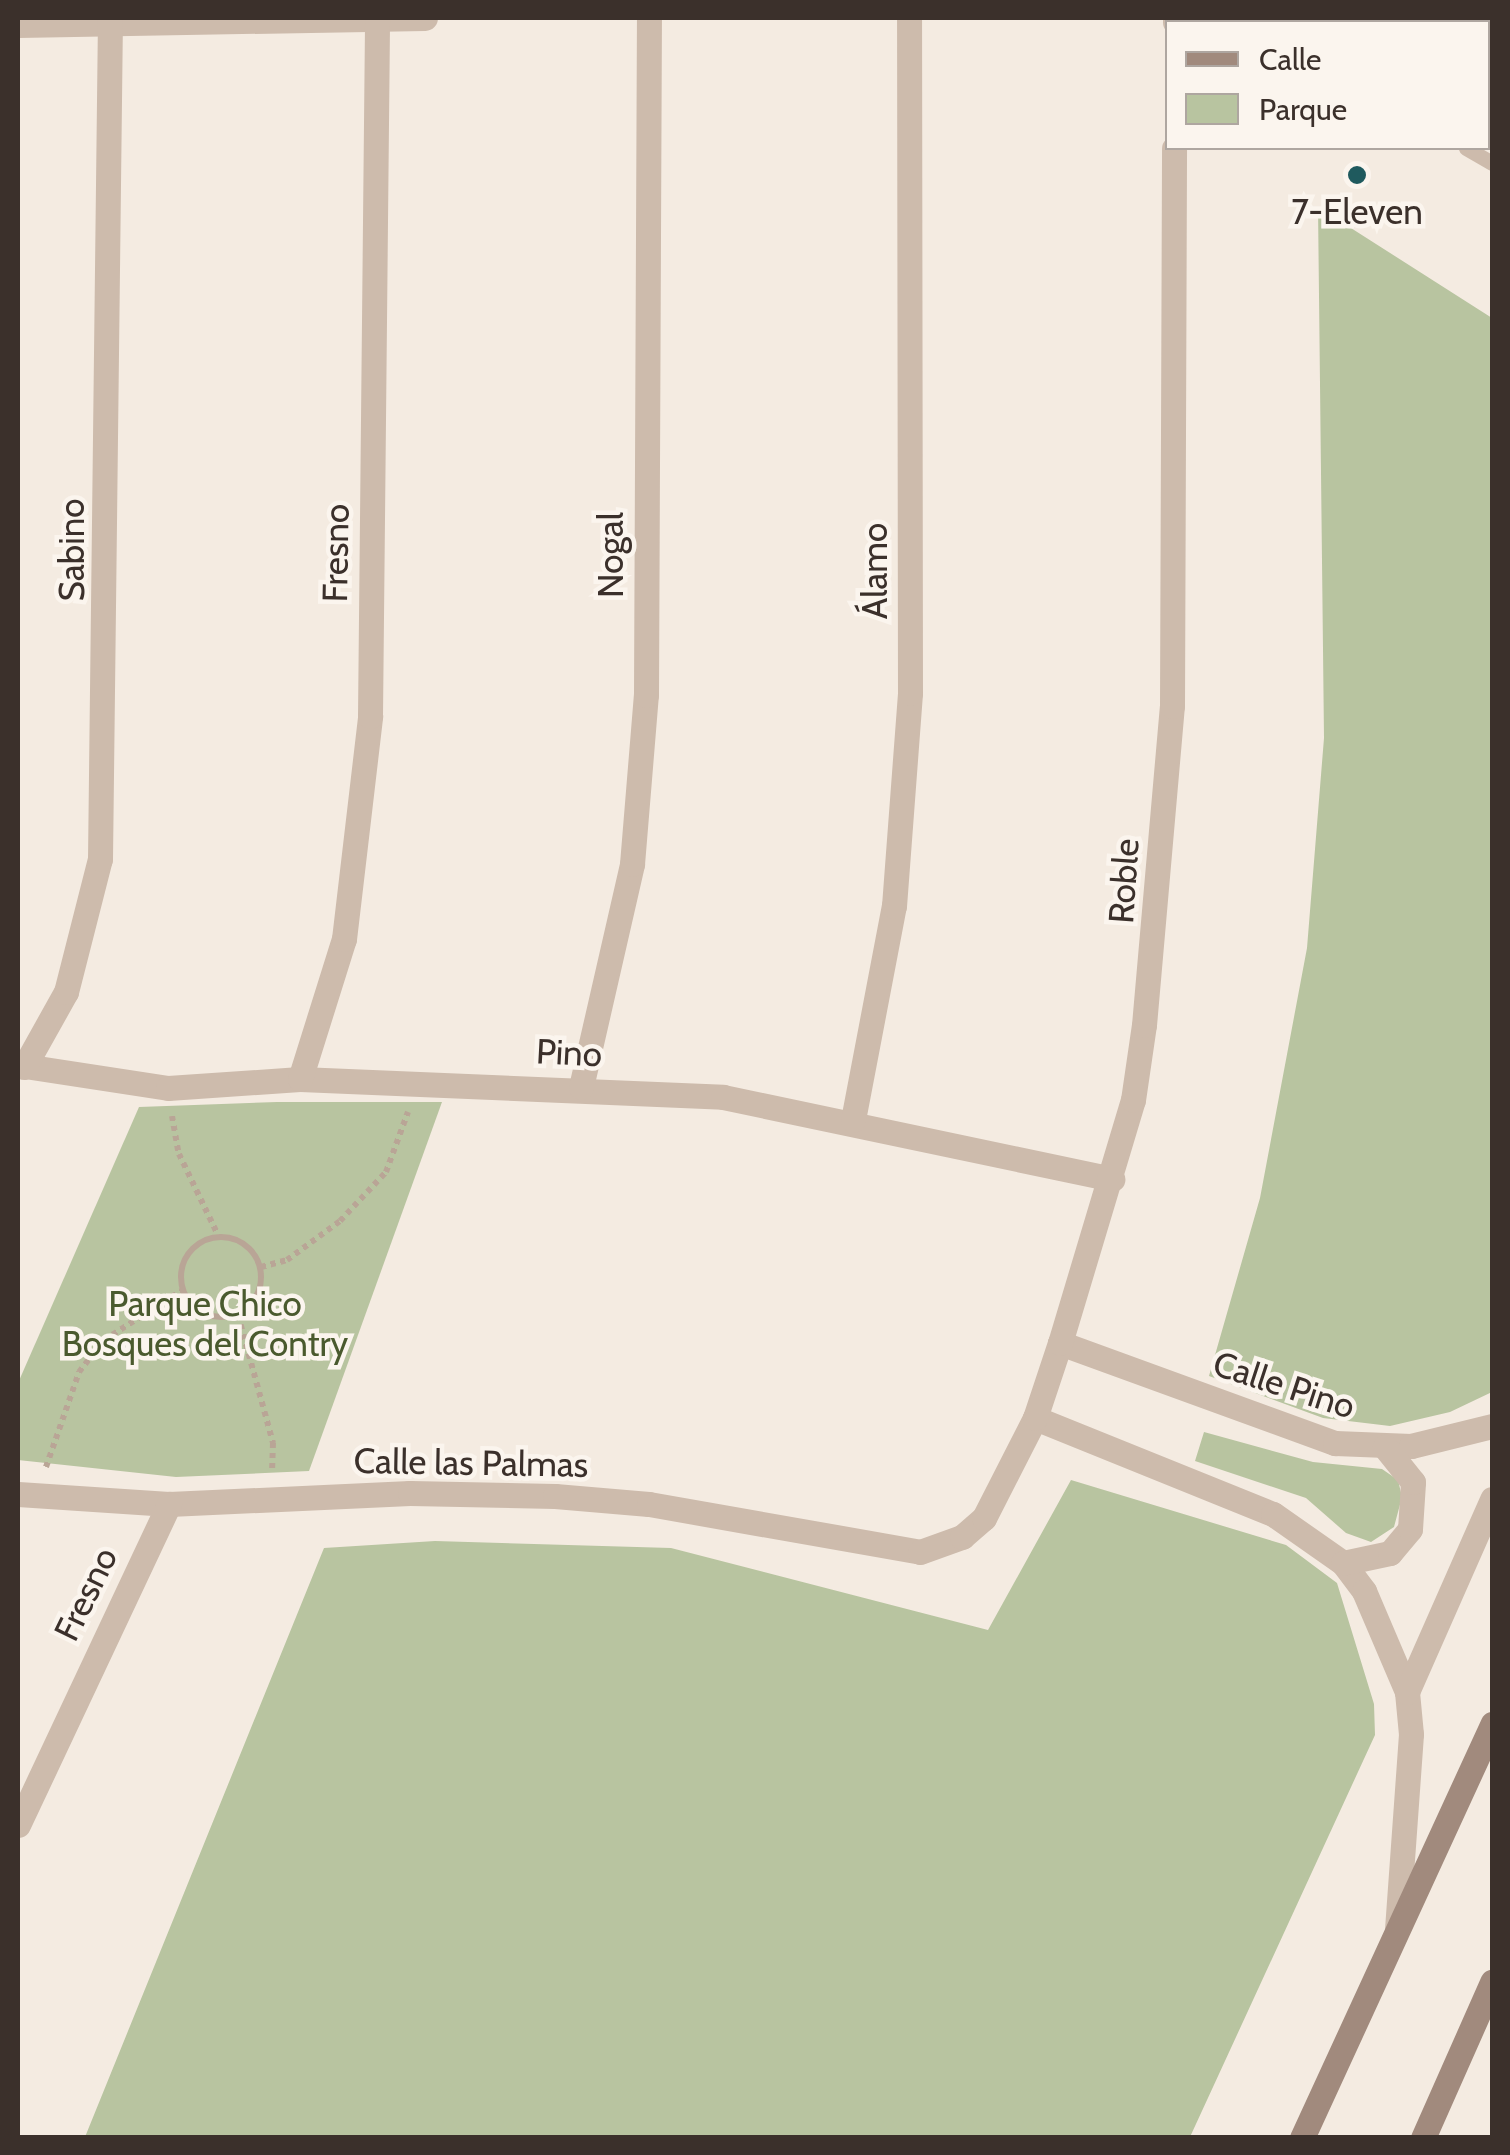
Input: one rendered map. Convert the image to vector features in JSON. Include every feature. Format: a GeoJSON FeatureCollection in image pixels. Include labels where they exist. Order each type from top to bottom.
{"type":"FeatureCollection","features":[{"type":"Feature","properties":{"kind":"main road"},"geometry":{"type":"LineString","coordinates":[[1302,2138],[1492,1724]]}},
{"type":"Feature","properties":{"kind":"main road"},"geometry":{"type":"LineString","coordinates":[[1422,2138],[1492,1982]]}},
{"type":"Feature","properties":{"kind":"street"},"geometry":{"type":"LineString","coordinates":[[18,25],[110,19],[425,18]]}},
{"type":"Feature","properties":{"kind":"street","name":"Nogal"},"geometry":{"type":"LineString","coordinates":[[581,1088],[632,864],[646,696],[649,18]]}},
{"type":"Feature","properties":{"kind":"street","name":"Álamo"},"geometry":{"type":"LineString","coordinates":[[853,1120],[894,906],[910,693],[909,18]]}},
{"type":"Feature","properties":{"kind":"street","name":"Sabino"},"geometry":{"type":"LineString","coordinates":[[21,1066],[66,992],[100,859],[110,19]]}},
{"type":"Feature","properties":{"kind":"street","name":"Fresno"},"geometry":{"type":"LineString","coordinates":[[300,1079],[344,939],[370,716],[377,19]]}},
{"type":"Feature","properties":{"kind":"street","name":"Roble"},"geometry":{"type":"LineString","coordinates":[[920,1552],[952,1542],[984,1518],[1034,1418],[1112,1179],[1144,1025],[1172,706],[1174,150]]}},
{"type":"Feature","properties":{"kind":"street","name":"Pino"},"geometry":{"type":"LineString","coordinates":[[21,1066],[168,1088],[300,1079],[723,1097],[853,1120],[1112,1179]]}},
{"type":"Feature","properties":{"kind":"street","name":"Calle Pino"},"geometry":{"type":"LineString","coordinates":[[1060,1343],[1304,1434],[1385,1448],[1492,1426]]}},
{"type":"Feature","properties":{"kind":"street"},"geometry":{"type":"LineString","coordinates":[[1034,1418],[1228,1492],[1317,1540],[1344,1563],[1378,1617],[1407,1692],[1411,1734],[1396,1938]]}},
{"type":"Feature","properties":{"kind":"street"},"geometry":{"type":"LineString","coordinates":[[1344,1563],[1390,1553],[1410,1529],[1413,1482],[1385,1448]]}},
{"type":"Feature","properties":{"kind":"street","name":"Calle las Palmas"},"geometry":{"type":"LineString","coordinates":[[27,1495],[169,1504],[410,1493],[574,1498],[668,1507],[920,1552]]}},
{"type":"Feature","properties":{"kind":"street"},"geometry":{"type":"LineString","coordinates":[[1407,1692],[1492,1499]]}},
{"type":"Feature","properties":{"kind":"street","name":"Fresno"},"geometry":{"type":"LineString","coordinates":[[18,1825],[169,1504]]}},
{"type":"Feature","properties":{"kind":"lane"},"geometry":{"type":"LineString","coordinates":[[1469,150],[1492,163]]}},
{"type":"Feature","properties":{"kind":"path"},"geometry":{"type":"LineString","coordinates":[[261,1267],[308,1248],[386,1172],[419,1082]]}},
{"type":"Feature","properties":{"kind":"path"},"geometry":{"type":"LineString","coordinates":[[168,1088],[179,1154],[218,1235]]}},
{"type":"Feature","properties":{"kind":"path"},"geometry":{"type":"LineString","coordinates":[[218,1235],[245,1243],[261,1267],[258,1295],[238,1315],[209,1317],[186,1300],[179,1272],[192,1247],[218,1235]]}},
{"type":"Feature","properties":{"kind":"path"},"geometry":{"type":"LineString","coordinates":[[27,1495],[79,1372],[104,1340],[184,1289]]}},
{"type":"Feature","properties":{"kind":"path"},"geometry":{"type":"LineString","coordinates":[[238,1315],[272,1443],[265,1500]]}},
{"type":"Feature","properties":{"kind":"green space"},"geometry":{"type":"Polygon","coordinates":[[[1318,207],[1492,318],[1492,1392],[1450,1412],[1390,1426],[1323,1418],[1209,1376],[1260,1198],[1307,948],[1324,738],[1318,207]]]}},
{"type":"Feature","properties":{"kind":"green space","name":"Parque Chico Bosques del Contry"},"geometry":{"type":"Polygon","coordinates":[[[442,1102],[309,1471],[176,1477],[18,1460],[18,1383],[139,1107],[442,1102]]]}},
{"type":"Feature","properties":{"kind":"green space"},"geometry":{"type":"Polygon","coordinates":[[[1204,1432],[1313,1462],[1382,1469],[1398,1480],[1402,1497],[1394,1527],[1371,1542],[1346,1533],[1306,1498],[1195,1461],[1204,1432]]]}},
{"type":"Feature","properties":{"kind":"green space"},"geometry":{"type":"Polygon","coordinates":[[[1071,1480],[1286,1545],[1337,1583],[1374,1704],[1375,1735],[1190,2137],[85,2137],[324,1548],[435,1541],[671,1548],[988,1630],[1071,1480]]]}},
{"type":"Feature","properties":{"kind":"place","name":"7-Eleven"},"geometry":{"type":"Point","coordinates":[1357,175]}}]}
